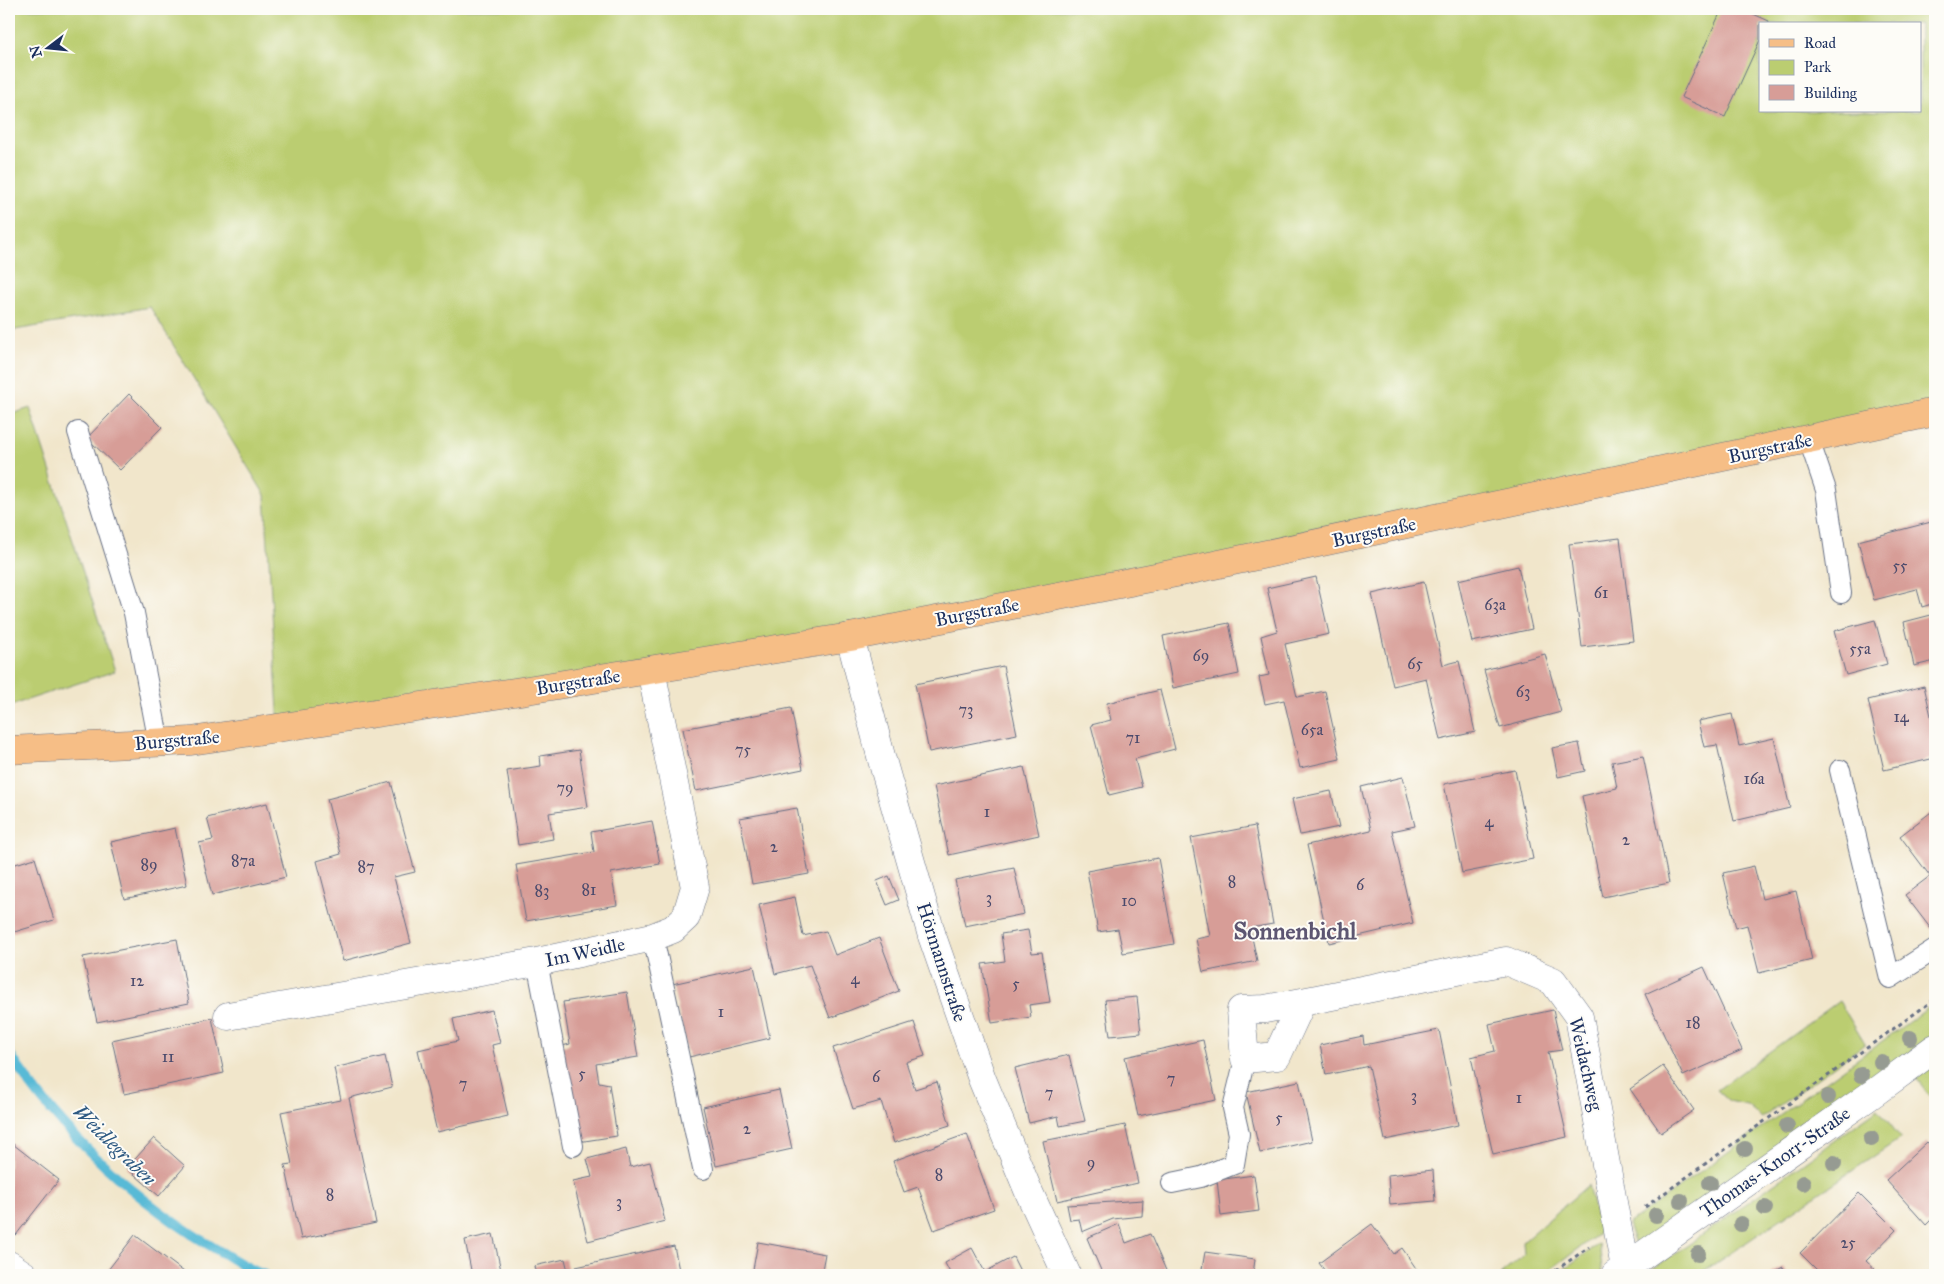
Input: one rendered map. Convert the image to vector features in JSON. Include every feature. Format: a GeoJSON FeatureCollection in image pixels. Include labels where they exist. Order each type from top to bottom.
{"type":"FeatureCollection","features":[{"type":"Feature","properties":{"kind":"main road","name":"Burgstraße"},"geometry":{"type":"LineString","coordinates":[[9,750],[191,742],[850,637],[1186,571],[1935,412]]}},
{"type":"Feature","properties":{"kind":"street","name":"Hörmannstraße"},"geometry":{"type":"LineString","coordinates":[[850,637],[932,936],[982,1079],[1066,1275]]}},
{"type":"Feature","properties":{"kind":"street","name":"Im Weidle"},"geometry":{"type":"LineString","coordinates":[[228,1016],[536,962],[653,937],[673,929],[686,917],[695,887],[651,670]]}},
{"type":"Feature","properties":{"kind":"street","name":"Weidachweg"},"geometry":{"type":"LineString","coordinates":[[1246,1059],[1241,1010],[1265,1009],[1506,961],[1553,982],[1579,1017],[1618,1226],[1620,1272]]}},
{"type":"Feature","properties":{"kind":"street"},"geometry":{"type":"LineString","coordinates":[[1246,1059],[1277,1056],[1302,1002]]}},
{"type":"Feature","properties":{"kind":"street","name":"Thomas-Knorr-Straße"},"geometry":{"type":"LineString","coordinates":[[1620,1272],[1935,1048]]}},
{"type":"Feature","properties":{"kind":"street"},"geometry":{"type":"LineString","coordinates":[[9,1265],[24,1275]]}},
{"type":"Feature","properties":{"kind":"lane"},"geometry":{"type":"LineString","coordinates":[[78,432],[134,613],[160,743]]}},
{"type":"Feature","properties":{"kind":"lane"},"geometry":{"type":"LineString","coordinates":[[1809,440],[1826,490],[1841,593]]}},
{"type":"Feature","properties":{"kind":"lane"},"geometry":{"type":"LineString","coordinates":[[1840,770],[1890,978],[1935,949]]}},
{"type":"Feature","properties":{"kind":"lane"},"geometry":{"type":"LineString","coordinates":[[653,937],[703,1169]]}},
{"type":"Feature","properties":{"kind":"lane"},"geometry":{"type":"LineString","coordinates":[[536,962],[574,1146]]}},
{"type":"Feature","properties":{"kind":"lane"},"geometry":{"type":"LineString","coordinates":[[1172,1183],[1201,1176],[1234,1164],[1239,1134],[1233,1108],[1246,1059]]}},
{"type":"Feature","properties":{"kind":"path"},"geometry":{"type":"LineString","coordinates":[[1549,1275],[1935,999]]}},
{"type":"Feature","properties":{"kind":"green space"},"geometry":{"type":"Polygon","coordinates":[[[9,9],[1935,9],[1935,412],[1186,571],[279,728],[265,495],[150,307],[9,331],[9,9]]]}},
{"type":"Feature","properties":{"kind":"green space"},"geometry":{"type":"Polygon","coordinates":[[[30,408],[115,671],[9,706],[9,415],[30,408]]]}},
{"type":"Feature","properties":{"kind":"green space"},"geometry":{"type":"Polygon","coordinates":[[[1839,1001],[1865,1044],[1762,1118],[1747,1105],[1729,1101],[1717,1090],[1839,1001]]]}},
{"type":"Feature","properties":{"kind":"green space"},"geometry":{"type":"Polygon","coordinates":[[[1935,1003],[1935,1036],[1636,1248],[1628,1224],[1935,1003]]]}},
{"type":"Feature","properties":{"kind":"green space"},"geometry":{"type":"Polygon","coordinates":[[[1935,1055],[1935,1092],[1930,1096],[1912,1073],[1935,1055]]]}},
{"type":"Feature","properties":{"kind":"green space"},"geometry":{"type":"Polygon","coordinates":[[[1878,1109],[1901,1138],[1698,1275],[1643,1275],[1694,1241],[1878,1109]]]}},
{"type":"Feature","properties":{"kind":"green space"},"geometry":{"type":"Polygon","coordinates":[[[1588,1185],[1600,1233],[1543,1275],[1500,1275],[1524,1255],[1523,1242],[1588,1185]]]}},
{"type":"Feature","properties":{"kind":"green space"},"geometry":{"type":"Polygon","coordinates":[[[1599,1244],[1603,1275],[1555,1275],[1599,1244]]]}},
{"type":"Feature","properties":{"kind":"building"},"geometry":{"type":"Polygon","coordinates":[[[1722,9],[1742,9],[1769,21],[1759,22],[1759,42],[1725,117],[1681,97],[1722,9]]]}},
{"type":"Feature","properties":{"kind":"building"},"geometry":{"type":"Polygon","coordinates":[[[129,394],[162,427],[120,470],[87,438],[129,394]]]}},
{"type":"Feature","properties":{"kind":"building"},"geometry":{"type":"Polygon","coordinates":[[[1935,521],[1935,603],[1922,607],[1917,589],[1874,600],[1858,541],[1935,521]]]}},
{"type":"Feature","properties":{"kind":"building"},"geometry":{"type":"Polygon","coordinates":[[[1620,538],[1633,641],[1582,647],[1569,544],[1620,538]]]}},
{"type":"Feature","properties":{"kind":"building"},"geometry":{"type":"Polygon","coordinates":[[[1518,566],[1532,629],[1472,642],[1458,580],[1518,566]]]}},
{"type":"Feature","properties":{"kind":"building"},"geometry":{"type":"Polygon","coordinates":[[[1316,577],[1329,634],[1285,644],[1297,697],[1325,691],[1340,759],[1300,768],[1284,700],[1265,704],[1259,677],[1269,675],[1261,636],[1277,631],[1267,588],[1316,577]]]}},
{"type":"Feature","properties":{"kind":"building"},"geometry":{"type":"Polygon","coordinates":[[[1424,582],[1443,665],[1459,661],[1475,732],[1440,740],[1426,678],[1393,686],[1372,594],[1424,582]]]}},
{"type":"Feature","properties":{"kind":"building"},"geometry":{"type":"Polygon","coordinates":[[[1935,614],[1935,661],[1914,666],[1904,622],[1935,614]]]}},
{"type":"Feature","properties":{"kind":"building"},"geometry":{"type":"Polygon","coordinates":[[[1875,620],[1887,664],[1846,675],[1834,631],[1875,620]]]}},
{"type":"Feature","properties":{"kind":"building"},"geometry":{"type":"Polygon","coordinates":[[[1229,623],[1239,674],[1173,688],[1163,636],[1229,623]]]}},
{"type":"Feature","properties":{"kind":"building"},"geometry":{"type":"Polygon","coordinates":[[[1545,654],[1561,712],[1500,728],[1484,670],[1545,654]]]}},
{"type":"Feature","properties":{"kind":"building"},"geometry":{"type":"Polygon","coordinates":[[[1003,666],[1017,734],[929,752],[915,684],[1003,666]]]}},
{"type":"Feature","properties":{"kind":"building"},"geometry":{"type":"Polygon","coordinates":[[[1924,686],[1935,733],[1935,758],[1884,770],[1868,700],[1924,686]]]}},
{"type":"Feature","properties":{"kind":"building"},"geometry":{"type":"Polygon","coordinates":[[[1160,690],[1175,749],[1135,759],[1142,787],[1109,795],[1091,725],[1111,720],[1107,703],[1160,690]]]}},
{"type":"Feature","properties":{"kind":"building"},"geometry":{"type":"Polygon","coordinates":[[[791,708],[803,769],[696,791],[683,729],[791,708]]]}},
{"type":"Feature","properties":{"kind":"building"},"geometry":{"type":"Polygon","coordinates":[[[1732,714],[1739,746],[1774,738],[1790,808],[1734,821],[1717,745],[1704,747],[1698,721],[1732,714]]]}},
{"type":"Feature","properties":{"kind":"building"},"geometry":{"type":"Polygon","coordinates":[[[1579,743],[1585,771],[1558,777],[1552,748],[1579,743]]]}},
{"type":"Feature","properties":{"kind":"building"},"geometry":{"type":"Polygon","coordinates":[[[579,750],[588,807],[549,813],[553,839],[518,845],[507,771],[541,766],[540,756],[579,750]]]}},
{"type":"Feature","properties":{"kind":"building"},"geometry":{"type":"Polygon","coordinates":[[[1643,756],[1669,883],[1603,897],[1582,796],[1617,788],[1612,762],[1643,756]]]}},
{"type":"Feature","properties":{"kind":"building"},"geometry":{"type":"Polygon","coordinates":[[[1024,767],[1039,835],[949,855],[934,786],[1024,767]]]}},
{"type":"Feature","properties":{"kind":"building"},"geometry":{"type":"Polygon","coordinates":[[[1515,770],[1533,859],[1462,873],[1444,784],[1515,770]]]}},
{"type":"Feature","properties":{"kind":"building"},"geometry":{"type":"Polygon","coordinates":[[[1403,777],[1415,826],[1392,831],[1413,923],[1329,943],[1307,845],[1371,830],[1361,787],[1403,777]]]}},
{"type":"Feature","properties":{"kind":"building"},"geometry":{"type":"Polygon","coordinates":[[[391,782],[415,872],[394,877],[411,943],[343,961],[317,861],[341,854],[327,799],[391,782]]]}},
{"type":"Feature","properties":{"kind":"building"},"geometry":{"type":"Polygon","coordinates":[[[1331,791],[1339,827],[1300,835],[1292,799],[1331,791]]]}},
{"type":"Feature","properties":{"kind":"building"},"geometry":{"type":"Polygon","coordinates":[[[267,803],[286,877],[212,895],[199,843],[213,840],[207,818],[267,803]]]}},
{"type":"Feature","properties":{"kind":"building"},"geometry":{"type":"Polygon","coordinates":[[[797,808],[809,874],[752,884],[740,818],[797,808]]]}},
{"type":"Feature","properties":{"kind":"building"},"geometry":{"type":"Polygon","coordinates":[[[1935,809],[1935,926],[1931,929],[1905,895],[1930,876],[1900,836],[1935,809]]]}},
{"type":"Feature","properties":{"kind":"building"},"geometry":{"type":"Polygon","coordinates":[[[652,821],[660,864],[611,873],[617,905],[526,921],[516,865],[594,852],[591,832],[652,821]]]}},
{"type":"Feature","properties":{"kind":"building"},"geometry":{"type":"Polygon","coordinates":[[[1255,826],[1273,924],[1250,928],[1257,961],[1203,972],[1196,939],[1210,936],[1191,838],[1255,826]]]}},
{"type":"Feature","properties":{"kind":"building"},"geometry":{"type":"Polygon","coordinates":[[[175,828],[187,885],[124,899],[111,842],[175,828]]]}},
{"type":"Feature","properties":{"kind":"building"},"geometry":{"type":"Polygon","coordinates":[[[35,858],[54,920],[11,933],[9,936],[9,866],[35,858]]]}},
{"type":"Feature","properties":{"kind":"building"},"geometry":{"type":"Polygon","coordinates":[[[1158,858],[1174,944],[1123,953],[1118,929],[1098,932],[1087,871],[1158,858]]]}},
{"type":"Feature","properties":{"kind":"building"},"geometry":{"type":"Polygon","coordinates":[[[1754,866],[1762,899],[1796,891],[1812,960],[1759,973],[1747,925],[1736,928],[1723,873],[1754,866]]]}},
{"type":"Feature","properties":{"kind":"building"},"geometry":{"type":"Polygon","coordinates":[[[1014,868],[1024,914],[965,926],[955,880],[1014,868]]]}},
{"type":"Feature","properties":{"kind":"building"},"geometry":{"type":"Polygon","coordinates":[[[889,876],[899,900],[887,905],[877,881],[889,876]]]}},
{"type":"Feature","properties":{"kind":"building"},"geometry":{"type":"Polygon","coordinates":[[[795,897],[803,936],[826,931],[835,955],[879,938],[899,991],[830,1018],[810,965],[775,974],[759,905],[795,897]]]}},
{"type":"Feature","properties":{"kind":"building"},"geometry":{"type":"Polygon","coordinates":[[[1028,930],[1032,953],[1042,952],[1050,1002],[1029,1005],[1031,1017],[992,1023],[982,964],[1005,961],[1001,934],[1028,930]]]}},
{"type":"Feature","properties":{"kind":"building"},"geometry":{"type":"Polygon","coordinates":[[[177,939],[189,1003],[97,1022],[83,957],[177,939]]]}},
{"type":"Feature","properties":{"kind":"building"},"geometry":{"type":"Polygon","coordinates":[[[754,966],[770,1038],[689,1057],[672,984],[754,966]]]}},
{"type":"Feature","properties":{"kind":"building"},"geometry":{"type":"Polygon","coordinates":[[[1704,967],[1742,1050],[1683,1076],[1645,994],[1704,967]]]}},
{"type":"Feature","properties":{"kind":"building"},"geometry":{"type":"Polygon","coordinates":[[[627,992],[638,1057],[596,1064],[599,1082],[609,1084],[617,1136],[578,1142],[562,1046],[570,1044],[563,1002],[627,992]]]}},
{"type":"Feature","properties":{"kind":"building"},"geometry":{"type":"Polygon","coordinates":[[[1137,997],[1141,1033],[1110,1036],[1105,1000],[1137,997]]]}},
{"type":"Feature","properties":{"kind":"building"},"geometry":{"type":"Polygon","coordinates":[[[492,1010],[500,1043],[492,1045],[508,1116],[437,1132],[418,1050],[458,1041],[453,1019],[492,1010]]]}},
{"type":"Feature","properties":{"kind":"building"},"geometry":{"type":"Polygon","coordinates":[[[1553,1010],[1562,1050],[1548,1052],[1567,1137],[1493,1154],[1471,1057],[1495,1051],[1489,1024],[1553,1010]]]}},
{"type":"Feature","properties":{"kind":"building"},"geometry":{"type":"Polygon","coordinates":[[[212,1018],[224,1073],[124,1094],[112,1040],[212,1018]]]}},
{"type":"Feature","properties":{"kind":"building"},"geometry":{"type":"Polygon","coordinates":[[[914,1022],[925,1056],[906,1062],[915,1089],[937,1082],[950,1125],[894,1143],[881,1101],[853,1109],[833,1048],[914,1022]]]}},
{"type":"Feature","properties":{"kind":"building"},"geometry":{"type":"Polygon","coordinates":[[[1439,1030],[1458,1125],[1385,1140],[1369,1066],[1326,1075],[1320,1045],[1363,1036],[1364,1045],[1439,1030]]]}},
{"type":"Feature","properties":{"kind":"building"},"geometry":{"type":"Polygon","coordinates":[[[1203,1040],[1216,1100],[1138,1116],[1125,1057],[1203,1040]]]}},
{"type":"Feature","properties":{"kind":"building"},"geometry":{"type":"Polygon","coordinates":[[[1069,1055],[1085,1121],[1060,1126],[1058,1116],[1029,1123],[1015,1068],[1069,1055]]]}},
{"type":"Feature","properties":{"kind":"building"},"geometry":{"type":"Polygon","coordinates":[[[385,1056],[392,1087],[349,1098],[376,1223],[301,1239],[285,1165],[292,1164],[281,1112],[341,1100],[334,1068],[385,1056]]]}},
{"type":"Feature","properties":{"kind":"building"},"geometry":{"type":"Polygon","coordinates":[[[1663,1066],[1694,1110],[1661,1133],[1630,1089],[1663,1066]]]}},
{"type":"Feature","properties":{"kind":"building"},"geometry":{"type":"Polygon","coordinates":[[[1299,1081],[1312,1141],[1260,1153],[1246,1092],[1299,1081]]]}},
{"type":"Feature","properties":{"kind":"building"},"geometry":{"type":"Polygon","coordinates":[[[779,1090],[792,1149],[716,1166],[703,1107],[779,1090]]]}},
{"type":"Feature","properties":{"kind":"building"},"geometry":{"type":"Polygon","coordinates":[[[1125,1125],[1138,1183],[1057,1201],[1043,1141],[1125,1125]]]}},
{"type":"Feature","properties":{"kind":"building"},"geometry":{"type":"Polygon","coordinates":[[[967,1134],[994,1209],[934,1230],[918,1187],[904,1192],[893,1161],[967,1134]]]}},
{"type":"Feature","properties":{"kind":"building"},"geometry":{"type":"Polygon","coordinates":[[[154,1138],[185,1166],[159,1196],[127,1168],[154,1138]]]}},
{"type":"Feature","properties":{"kind":"building"},"geometry":{"type":"Polygon","coordinates":[[[9,1141],[59,1180],[16,1235],[9,1230],[9,1141]]]}},
{"type":"Feature","properties":{"kind":"building"},"geometry":{"type":"Polygon","coordinates":[[[1927,1142],[1935,1150],[1935,1216],[1926,1225],[1886,1180],[1927,1142]]]}},
{"type":"Feature","properties":{"kind":"building"},"geometry":{"type":"Polygon","coordinates":[[[626,1149],[630,1167],[650,1162],[665,1221],[588,1241],[573,1181],[592,1177],[587,1159],[626,1149]]]}},
{"type":"Feature","properties":{"kind":"building"},"geometry":{"type":"Polygon","coordinates":[[[1433,1170],[1435,1201],[1390,1205],[1388,1175],[1433,1170]]]}},
{"type":"Feature","properties":{"kind":"building"},"geometry":{"type":"Polygon","coordinates":[[[1254,1175],[1259,1211],[1221,1216],[1217,1180],[1254,1175]]]}},
{"type":"Feature","properties":{"kind":"building"},"geometry":{"type":"Polygon","coordinates":[[[1859,1193],[1896,1230],[1866,1261],[1877,1271],[1873,1275],[1822,1275],[1800,1253],[1859,1193]]]}},
{"type":"Feature","properties":{"kind":"building"},"geometry":{"type":"Polygon","coordinates":[[[1143,1200],[1142,1216],[1113,1219],[1082,1232],[1079,1219],[1070,1220],[1067,1205],[1143,1200]]]}},
{"type":"Feature","properties":{"kind":"building"},"geometry":{"type":"Polygon","coordinates":[[[1119,1224],[1126,1243],[1150,1234],[1168,1275],[1103,1275],[1087,1238],[1119,1224]]]}},
{"type":"Feature","properties":{"kind":"building"},"geometry":{"type":"Polygon","coordinates":[[[1372,1224],[1394,1254],[1402,1248],[1420,1274],[1328,1275],[1319,1263],[1372,1224]]]}},
{"type":"Feature","properties":{"kind":"building"},"geometry":{"type":"Polygon","coordinates":[[[493,1234],[502,1275],[472,1275],[465,1240],[493,1234]]]}},
{"type":"Feature","properties":{"kind":"building"},"geometry":{"type":"Polygon","coordinates":[[[135,1235],[188,1275],[104,1275],[135,1235]]]}},
{"type":"Feature","properties":{"kind":"building"},"geometry":{"type":"Polygon","coordinates":[[[758,1242],[825,1254],[821,1275],[752,1275],[758,1242]]]}},
{"type":"Feature","properties":{"kind":"building"},"geometry":{"type":"Polygon","coordinates":[[[674,1246],[680,1275],[578,1275],[576,1267],[674,1246]]]}},
{"type":"Feature","properties":{"kind":"building"},"geometry":{"type":"Polygon","coordinates":[[[972,1248],[985,1272],[1013,1257],[1022,1275],[951,1275],[945,1263],[972,1248]]]}},
{"type":"Feature","properties":{"kind":"building"},"geometry":{"type":"Polygon","coordinates":[[[1205,1252],[1255,1259],[1253,1275],[1201,1275],[1205,1252]]]}},
{"type":"Feature","properties":{"kind":"building"},"geometry":{"type":"Polygon","coordinates":[[[565,1259],[569,1275],[536,1275],[534,1266],[565,1259]]]}},
{"type":"Feature","properties":{"kind":"building"},"geometry":{"type":"Polygon","coordinates":[[[1783,1267],[1788,1275],[1768,1275],[1783,1267]]]}},
{"type":"Feature","properties":{"kind":"waterway","name":"Weidlegraben"},"geometry":{"type":"LineString","coordinates":[[9,1053],[52,1111],[103,1165],[161,1212],[191,1233],[242,1265],[265,1275]]}},
{"type":"Feature","properties":{"kind":"district","name":"Sonnenbichl"},"geometry":{"type":"Point","coordinates":[1295,931]}}]}
